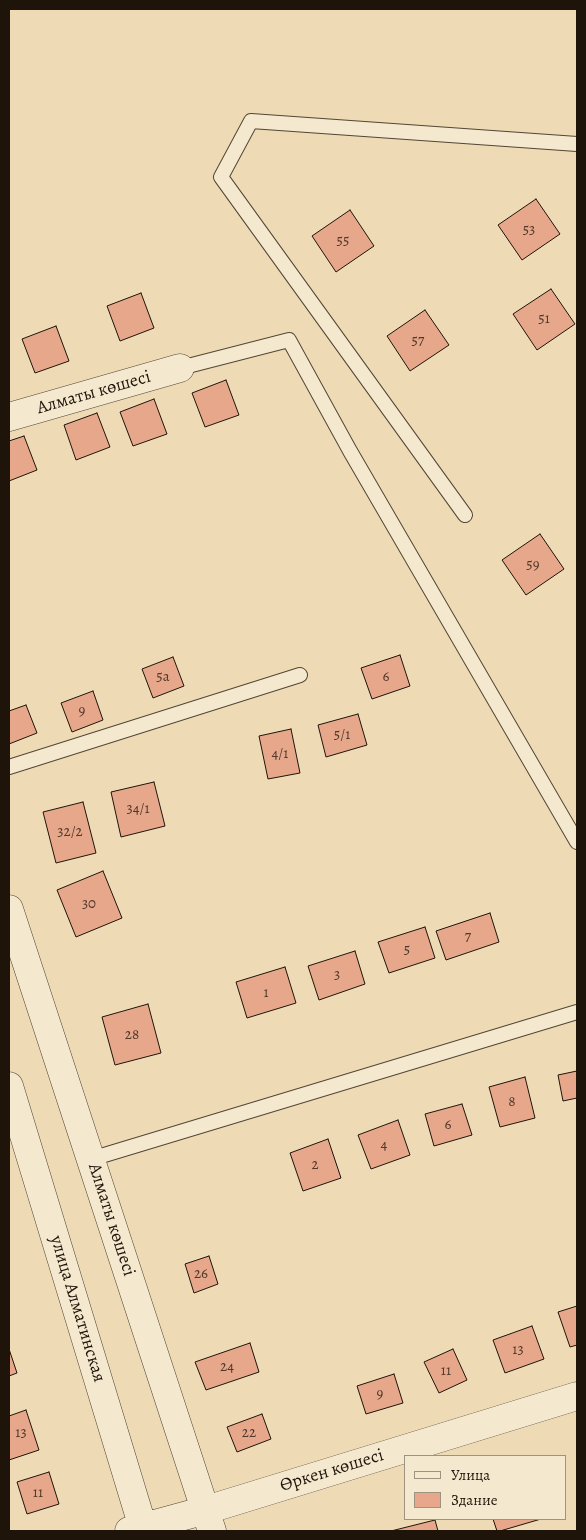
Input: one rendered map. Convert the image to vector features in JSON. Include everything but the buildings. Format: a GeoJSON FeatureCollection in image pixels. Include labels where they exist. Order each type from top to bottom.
{"type":"FeatureCollection","features":[{"type":"Feature","properties":{"kind":"street","name":"Алматы көшесі"},"geometry":{"type":"LineString","coordinates":[[9,417],[180,368]]}},
{"type":"Feature","properties":{"kind":"street","name":"Алматы көшесі"},"geometry":{"type":"LineString","coordinates":[[9,909],[209,1521]]}},
{"type":"Feature","properties":{"kind":"street","name":"улица Алматинская"},"geometry":{"type":"LineString","coordinates":[[9,1086],[139,1530]]}},
{"type":"Feature","properties":{"kind":"street","name":"Өркен көшесі"},"geometry":{"type":"LineString","coordinates":[[139,1530],[209,1521],[577,1396]]}},
{"type":"Feature","properties":{"kind":"lane"},"geometry":{"type":"LineString","coordinates":[[465,515],[221,177],[251,121],[577,144]]}},
{"type":"Feature","properties":{"kind":"lane"},"geometry":{"type":"LineString","coordinates":[[180,368],[289,340],[360,468],[577,842]]}},
{"type":"Feature","properties":{"kind":"lane"},"geometry":{"type":"LineString","coordinates":[[9,768],[300,675]]}},
{"type":"Feature","properties":{"kind":"lane"},"geometry":{"type":"LineString","coordinates":[[90,1158],[577,1012]]}}]}
